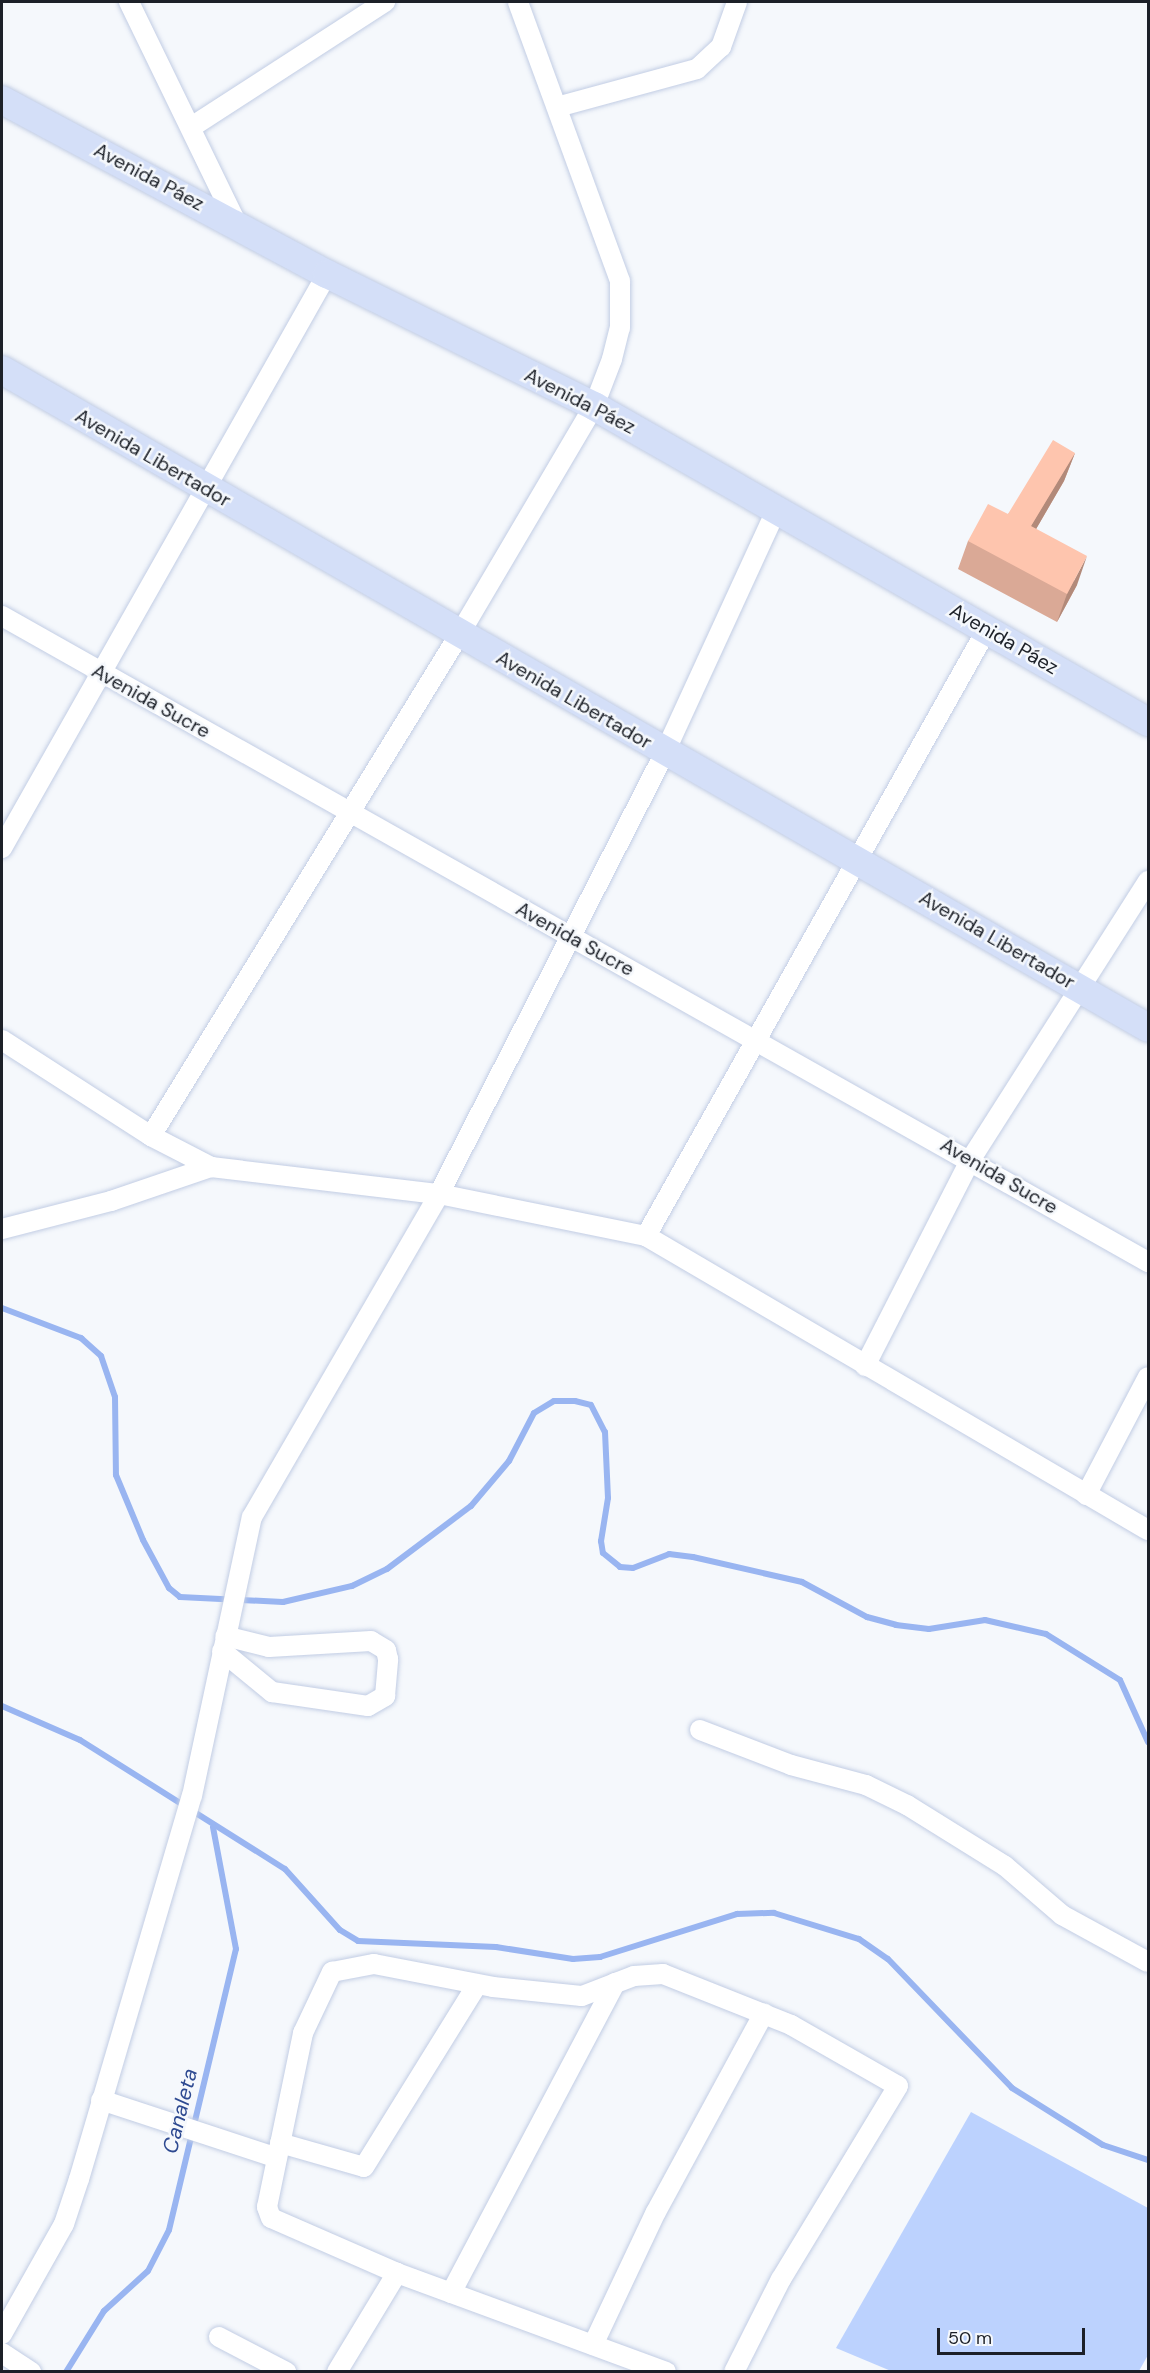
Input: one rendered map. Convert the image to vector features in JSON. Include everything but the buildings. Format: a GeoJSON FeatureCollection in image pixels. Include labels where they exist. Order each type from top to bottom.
{"type":"FeatureCollection","features":[{"type":"Feature","properties":{"kind":"main road","name":"Avenida Páez"},"geometry":{"type":"LineString","coordinates":[[2,100],[327,274],[594,406],[777,508],[1149,722]]}},
{"type":"Feature","properties":{"kind":"main road","name":"Avenida Libertador"},"geometry":{"type":"LineString","coordinates":[[2,370],[459,635],[856,858],[1149,1028]]}},
{"type":"Feature","properties":{"kind":"street"},"geometry":{"type":"LineString","coordinates":[[129,2],[193,126],[237,224]]}},
{"type":"Feature","properties":{"kind":"street"},"geometry":{"type":"LineString","coordinates":[[193,126],[385,2]]}},
{"type":"Feature","properties":{"kind":"street"},"geometry":{"type":"LineString","coordinates":[[151,1136],[347,811],[459,635],[594,406],[612,359],[623,302],[612,256],[518,2]]}},
{"type":"Feature","properties":{"kind":"street"},"geometry":{"type":"LineString","coordinates":[[557,107],[697,69],[721,47],[736,2]]}},
{"type":"Feature","properties":{"kind":"street"},"geometry":{"type":"LineString","coordinates":[[2,848],[327,274]]}},
{"type":"Feature","properties":{"kind":"street"},"geometry":{"type":"LineString","coordinates":[[2,2334],[64,2224],[192,1796],[252,1517],[439,1194],[665,752],[777,508]]}},
{"type":"Feature","properties":{"kind":"street","name":"Avenida Sucre"},"geometry":{"type":"LineString","coordinates":[[2,616],[571,937],[971,1159],[1149,1262]]}},
{"type":"Feature","properties":{"kind":"street"},"geometry":{"type":"LineString","coordinates":[[646,1236],[757,1040],[856,858],[987,629]]}},
{"type":"Feature","properties":{"kind":"street"},"geometry":{"type":"LineString","coordinates":[[865,1366],[971,1159],[1076,986],[1149,881]]}},
{"type":"Feature","properties":{"kind":"street"},"geometry":{"type":"LineString","coordinates":[[2,1040],[151,1136],[211,1167],[439,1194],[646,1236],[1149,1530]]}},
{"type":"Feature","properties":{"kind":"street"},"geometry":{"type":"LineString","coordinates":[[2,1230],[111,1202],[211,1167]]}},
{"type":"Feature","properties":{"kind":"street"},"geometry":{"type":"LineString","coordinates":[[1086,1495],[1149,1377]]}},
{"type":"Feature","properties":{"kind":"street"},"geometry":{"type":"LineString","coordinates":[[371,1641],[386,1650],[388,1659],[385,1696],[368,1706],[272,1692],[224,1644],[269,1647],[371,1641]]}},
{"type":"Feature","properties":{"kind":"street"},"geometry":{"type":"LineString","coordinates":[[700,1730],[866,1785],[907,1806],[1005,1866],[1062,1915],[1149,1962]]}},
{"type":"Feature","properties":{"kind":"street"},"geometry":{"type":"LineString","coordinates":[[666,2372],[397,2273],[271,2218],[267,2207],[303,2033],[332,1972],[374,1964],[477,1985],[582,1996],[615,1983],[663,1974],[764,2013],[898,2086],[781,2279],[734,2372]]}},
{"type":"Feature","properties":{"kind":"street"},"geometry":{"type":"LineString","coordinates":[[451,2293],[615,1983]]}},
{"type":"Feature","properties":{"kind":"street"},"geometry":{"type":"LineString","coordinates":[[101,2100],[279,2151],[364,2167],[477,1985]]}},
{"type":"Feature","properties":{"kind":"street"},"geometry":{"type":"LineString","coordinates":[[593,2345],[651,2222],[764,2013]]}},
{"type":"Feature","properties":{"kind":"street"},"geometry":{"type":"LineString","coordinates":[[337,2372],[397,2273]]}},
{"type":"Feature","properties":{"kind":"street"},"geometry":{"type":"LineString","coordinates":[[219,2337],[286,2372]]}},
{"type":"Feature","properties":{"kind":"street"},"geometry":{"type":"LineString","coordinates":[[2,2353],[31,2372]]}},
{"type":"Feature","properties":{"kind":"shaded area"},"geometry":{"type":"Polygon","coordinates":[[[971,2112],[1148,2208],[1148,2355],[1139,2371],[891,2371],[836,2348],[971,2112]]]}},
{"type":"Feature","properties":{"kind":"waterway"},"geometry":{"type":"LineString","coordinates":[[2,1308],[81,1338],[101,1356],[115,1397],[116,1475],[143,1540],[169,1588],[180,1597],[283,1602],[352,1586],[387,1569],[471,1506],[509,1461],[534,1413],[554,1401],[575,1401],[591,1405],[605,1432],[608,1498],[601,1541],[603,1553],[620,1567],[633,1568],[669,1554],[693,1557],[802,1582],[867,1617],[896,1625],[929,1629],[985,1620],[1046,1634],[1120,1680],[1148,1742]]}},
{"type":"Feature","properties":{"kind":"waterway"},"geometry":{"type":"LineString","coordinates":[[2,1706],[80,1740],[285,1869],[340,1930],[358,1941],[496,1947],[573,1959],[600,1957],[737,1914],[774,1913],[859,1939],[888,1959],[1012,2088],[1103,2145],[1148,2160]]}},
{"type":"Feature","properties":{"kind":"waterway","name":"Canaleta"},"geometry":{"type":"LineString","coordinates":[[66,2372],[104,2311],[148,2271],[169,2230],[236,1949],[213,1827]]}}]}
